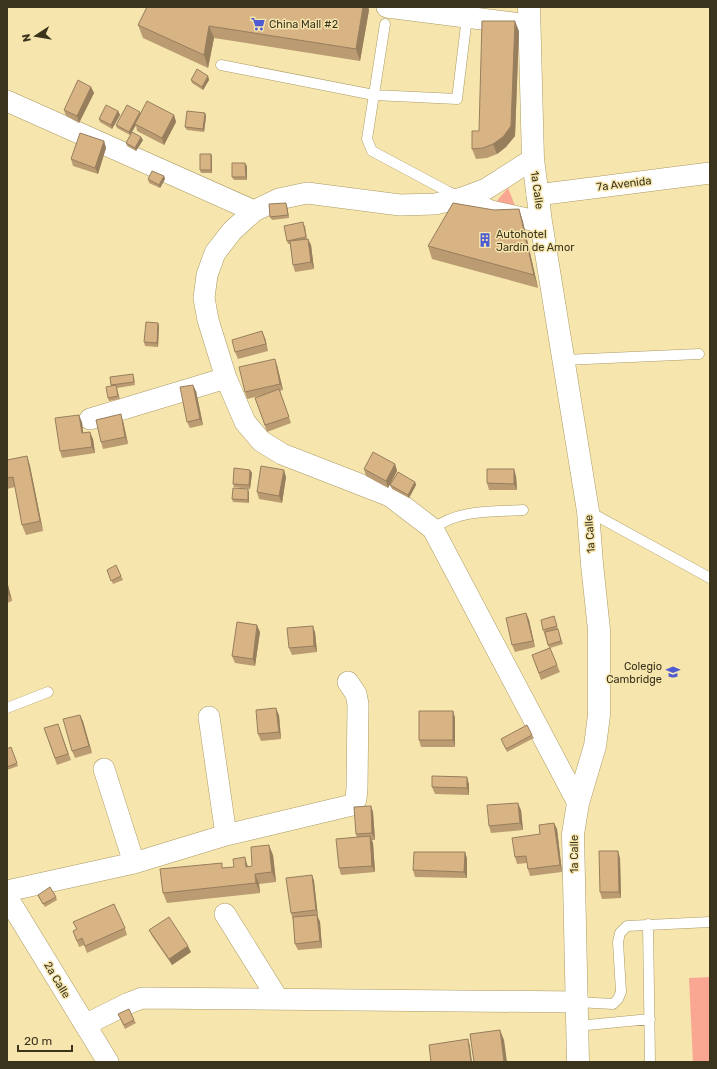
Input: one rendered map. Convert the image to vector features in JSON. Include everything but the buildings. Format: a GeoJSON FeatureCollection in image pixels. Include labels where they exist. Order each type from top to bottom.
{"type":"FeatureCollection","features":[{"type":"Feature","properties":{"kind":"main road","name":"1a Calle"},"geometry":{"type":"LineString","coordinates":[[528,16],[532,159],[588,511],[599,630],[599,715],[595,746],[578,803],[573,834],[578,1062]]}},
{"type":"Feature","properties":{"kind":"street"},"geometry":{"type":"LineString","coordinates":[[386,16],[528,16]]}},
{"type":"Feature","properties":{"kind":"street"},"geometry":{"type":"LineString","coordinates":[[7,101],[254,211]]}},
{"type":"Feature","properties":{"kind":"street"},"geometry":{"type":"LineString","coordinates":[[532,159],[486,189],[462,198],[435,204],[400,205],[307,194],[279,199],[254,211],[232,231],[215,253],[207,275],[204,298],[208,320],[226,378],[245,422],[261,441],[282,454],[390,496],[433,529],[578,803]]}},
{"type":"Feature","properties":{"kind":"street","name":"7a Avenida"},"geometry":{"type":"LineString","coordinates":[[537,195],[710,173]]}},
{"type":"Feature","properties":{"kind":"street"},"geometry":{"type":"LineString","coordinates":[[462,198],[491,212],[541,222]]}},
{"type":"Feature","properties":{"kind":"street"},"geometry":{"type":"LineString","coordinates":[[90,419],[226,378]]}},
{"type":"Feature","properties":{"kind":"street"},"geometry":{"type":"LineString","coordinates":[[7,891],[134,863],[226,835],[352,804],[356,799],[357,788],[358,704],[356,694],[348,682]]}},
{"type":"Feature","properties":{"kind":"street"},"geometry":{"type":"LineString","coordinates":[[209,717],[226,835]]}},
{"type":"Feature","properties":{"kind":"street"},"geometry":{"type":"LineString","coordinates":[[104,768],[134,863]]}},
{"type":"Feature","properties":{"kind":"street","name":"2a Calle"},"geometry":{"type":"LineString","coordinates":[[7,897],[108,1062]]}},
{"type":"Feature","properties":{"kind":"street"},"geometry":{"type":"LineString","coordinates":[[225,914],[278,999]]}},
{"type":"Feature","properties":{"kind":"street"},"geometry":{"type":"LineString","coordinates":[[85,1025],[142,998],[577,1002]]}},
{"type":"Feature","properties":{"kind":"lane"},"geometry":{"type":"LineString","coordinates":[[386,16],[367,139],[372,151],[462,198]]}},
{"type":"Feature","properties":{"kind":"lane"},"geometry":{"type":"LineString","coordinates":[[222,65],[374,95],[456,99],[467,17]]}},
{"type":"Feature","properties":{"kind":"lane"},"geometry":{"type":"LineString","coordinates":[[564,360],[699,354]]}},
{"type":"Feature","properties":{"kind":"lane"},"geometry":{"type":"LineString","coordinates":[[433,529],[441,523],[474,513],[523,510]]}},
{"type":"Feature","properties":{"kind":"lane"},"geometry":{"type":"LineString","coordinates":[[588,511],[710,578]]}},
{"type":"Feature","properties":{"kind":"lane"},"geometry":{"type":"LineString","coordinates":[[7,708],[48,692]]}},
{"type":"Feature","properties":{"kind":"lane"},"geometry":{"type":"LineString","coordinates":[[577,1002],[613,1004],[618,999],[621,992],[618,942],[620,933],[627,926],[710,922]]}},
{"type":"Feature","properties":{"kind":"lane"},"geometry":{"type":"LineString","coordinates":[[648,924],[650,1062]]}},
{"type":"Feature","properties":{"kind":"lane"},"geometry":{"type":"LineString","coordinates":[[577,1026],[650,1019]]}},
{"type":"Feature","properties":{"kind":"shaded area"},"geometry":{"type":"Polygon","coordinates":[[[508,188],[516,208],[494,204],[508,188]]]}},
{"type":"Feature","properties":{"kind":"shaded area"},"geometry":{"type":"Polygon","coordinates":[[[710,977],[710,1062],[693,1062],[689,978],[710,977]]]}},
{"type":"Feature","properties":{"kind":"place","name":"China Mall #2"},"geometry":{"type":"Point","coordinates":[258,24]}},
{"type":"Feature","properties":{"kind":"place","name":"Autohotel Jardín de Amor"},"geometry":{"type":"Point","coordinates":[485,240]}},
{"type":"Feature","properties":{"kind":"place","name":"Colegio Cambridge"},"geometry":{"type":"Point","coordinates":[673,672]}}]}
